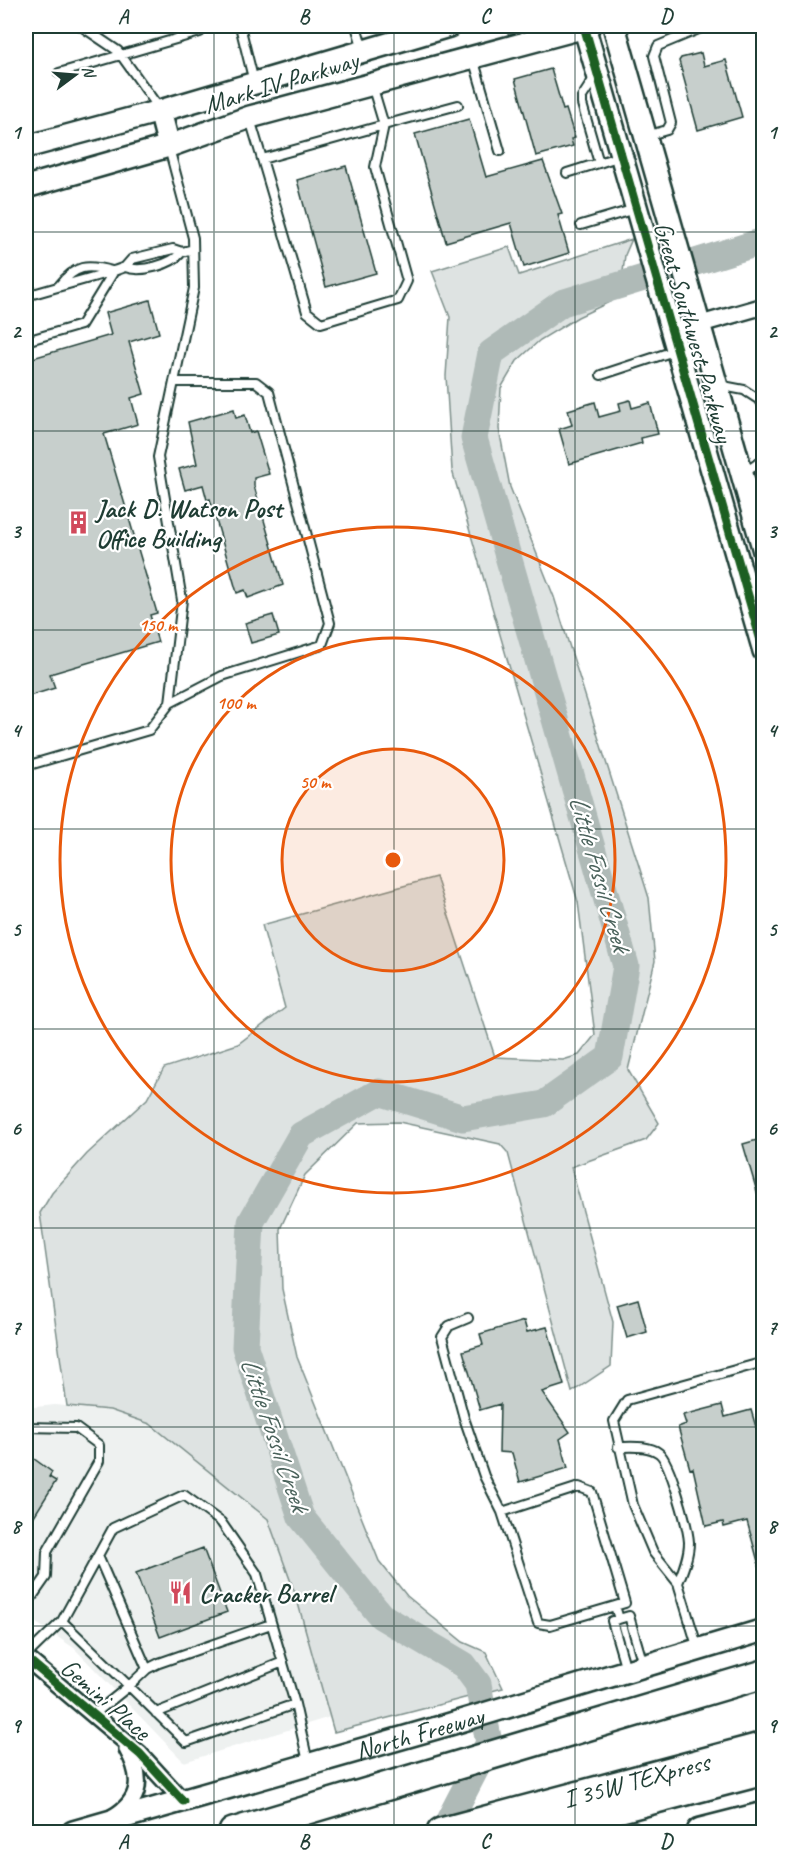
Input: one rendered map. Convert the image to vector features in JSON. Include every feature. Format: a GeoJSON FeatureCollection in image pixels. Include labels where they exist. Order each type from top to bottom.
{"type":"FeatureCollection","features":[{"type":"Feature","properties":{"kind":"highway","name":"North Freeway"},"geometry":{"type":"LineString","coordinates":[[233,1833],[550,1736],[764,1674]]}},
{"type":"Feature","properties":{"kind":"highway"},"geometry":{"type":"LineString","coordinates":[[550,1736],[582,1741],[764,1691]]}},
{"type":"Feature","properties":{"kind":"highway","name":"I 35W TEXpress"},"geometry":{"type":"LineString","coordinates":[[519,1823],[764,1746]]}},
{"type":"Feature","properties":{"kind":"highway","name":"I 35W TEXpress"},"geometry":{"type":"LineString","coordinates":[[441,1833],[519,1823],[764,1771]]}},
{"type":"Feature","properties":{"kind":"highway"},"geometry":{"type":"LineString","coordinates":[[717,1831],[764,1816]]}},
{"type":"Feature","properties":{"kind":"highway"},"geometry":{"type":"LineString","coordinates":[[750,1833],[764,1830]]}},
{"type":"Feature","properties":{"kind":"main road","name":"Mark IV Parkway"},"geometry":{"type":"LineString","coordinates":[[26,147],[160,111],[449,26]]}},
{"type":"Feature","properties":{"kind":"main road","name":"Mark IV Parkway"},"geometry":{"type":"LineString","coordinates":[[26,187],[169,146],[250,117],[586,26]]}},
{"type":"Feature","properties":{"kind":"main road","name":"Great Southwest Parkway"},"geometry":{"type":"LineString","coordinates":[[586,26],[764,651]]}},
{"type":"Feature","properties":{"kind":"main road","name":"Great Southwest Parkway"},"geometry":{"type":"LineString","coordinates":[[614,26],[764,551]]}},
{"type":"Feature","properties":{"kind":"main road"},"geometry":{"type":"LineString","coordinates":[[363,51],[372,83]]}},
{"type":"Feature","properties":{"kind":"main road"},"geometry":{"type":"LineString","coordinates":[[160,111],[169,146]]}},
{"type":"Feature","properties":{"kind":"main road","name":"North Freeway"},"geometry":{"type":"LineString","coordinates":[[73,1833],[529,1701],[764,1630]]}},
{"type":"Feature","properties":{"kind":"street"},"geometry":{"type":"LineString","coordinates":[[673,333],[697,317],[764,306]]}},
{"type":"Feature","properties":{"kind":"street","name":"Gemini Place"},"geometry":{"type":"LineString","coordinates":[[26,1657],[140,1754],[183,1801]]}},
{"type":"Feature","properties":{"kind":"street","name":"Gemini Place"},"geometry":{"type":"LineString","coordinates":[[101,1824],[127,1808],[138,1792],[136,1765],[121,1739]]}},
{"type":"Feature","properties":{"kind":"lane"},"geometry":{"type":"LineString","coordinates":[[81,26],[123,56],[160,111]]}},
{"type":"Feature","properties":{"kind":"lane"},"geometry":{"type":"LineString","coordinates":[[240,26],[254,83]]}},
{"type":"Feature","properties":{"kind":"lane"},"geometry":{"type":"LineString","coordinates":[[356,26],[363,51]]}},
{"type":"Feature","properties":{"kind":"lane"},"geometry":{"type":"LineString","coordinates":[[646,136],[667,130],[671,123],[654,56],[658,46],[706,26]]}},
{"type":"Feature","properties":{"kind":"lane"},"geometry":{"type":"LineString","coordinates":[[59,73],[200,32]]}},
{"type":"Feature","properties":{"kind":"lane"},"geometry":{"type":"LineString","coordinates":[[472,57],[500,151]]}},
{"type":"Feature","properties":{"kind":"lane"},"geometry":{"type":"LineString","coordinates":[[598,74],[582,97],[582,104],[599,163]]}},
{"type":"Feature","properties":{"kind":"lane"},"geometry":{"type":"LineString","coordinates":[[250,117],[307,312],[321,323],[398,300],[407,282],[375,167],[384,125],[372,83]]}},
{"type":"Feature","properties":{"kind":"lane"},"geometry":{"type":"LineString","coordinates":[[262,159],[458,105]]}},
{"type":"Feature","properties":{"kind":"lane"},"geometry":{"type":"LineString","coordinates":[[169,146],[193,249],[194,288],[159,457],[182,600],[170,703]]}},
{"type":"Feature","properties":{"kind":"lane"},"geometry":{"type":"LineString","coordinates":[[567,173],[622,156]]}},
{"type":"Feature","properties":{"kind":"lane"},"geometry":{"type":"LineString","coordinates":[[581,225],[637,208]]}},
{"type":"Feature","properties":{"kind":"lane"},"geometry":{"type":"LineString","coordinates":[[26,296],[59,286],[70,272],[93,266],[114,271],[125,267],[132,259],[142,256],[173,249],[182,252],[193,249]]}},
{"type":"Feature","properties":{"kind":"lane"},"geometry":{"type":"LineString","coordinates":[[125,267],[136,271],[176,260],[182,252]]}},
{"type":"Feature","properties":{"kind":"lane"},"geometry":{"type":"LineString","coordinates":[[26,341],[81,325],[114,271]]}},
{"type":"Feature","properties":{"kind":"lane"},"geometry":{"type":"LineString","coordinates":[[601,375],[673,333]]}},
{"type":"Feature","properties":{"kind":"lane"},"geometry":{"type":"LineString","coordinates":[[26,766],[149,730],[170,703],[222,676],[322,645],[330,623],[269,392],[256,382],[174,382]]}},
{"type":"Feature","properties":{"kind":"lane"},"geometry":{"type":"LineString","coordinates":[[716,385],[744,390],[761,401],[764,409]]}},
{"type":"Feature","properties":{"kind":"lane"},"geometry":{"type":"LineString","coordinates":[[742,475],[764,459]]}},
{"type":"Feature","properties":{"kind":"lane"},"geometry":{"type":"LineString","coordinates":[[468,1318],[448,1326],[442,1337],[464,1418],[484,1476],[502,1512],[538,1623],[550,1625],[625,1603],[592,1492],[579,1487],[502,1512]]}},
{"type":"Feature","properties":{"kind":"lane"},"geometry":{"type":"LineString","coordinates":[[699,1650],[678,1583],[653,1552],[633,1505],[618,1447],[614,1421],[627,1400],[764,1362]]}},
{"type":"Feature","properties":{"kind":"lane"},"geometry":{"type":"LineString","coordinates":[[26,1427],[76,1428],[99,1445],[99,1461],[47,1552],[46,1577],[32,1597],[26,1599]]}},
{"type":"Feature","properties":{"kind":"lane"},"geometry":{"type":"LineString","coordinates":[[618,1447],[647,1448],[661,1454],[668,1467],[689,1541],[687,1558],[678,1583]]}},
{"type":"Feature","properties":{"kind":"lane"},"geometry":{"type":"LineString","coordinates":[[26,1657],[62,1621],[113,1528],[184,1494],[221,1522],[257,1574],[295,1704],[308,1764]]}},
{"type":"Feature","properties":{"kind":"lane"},"geometry":{"type":"LineString","coordinates":[[98,1556],[147,1669]]}},
{"type":"Feature","properties":{"kind":"lane"},"geometry":{"type":"LineString","coordinates":[[615,1606],[619,1619]]}},
{"type":"Feature","properties":{"kind":"lane"},"geometry":{"type":"LineString","coordinates":[[629,1616],[635,1668],[612,1621],[629,1616]]}},
{"type":"Feature","properties":{"kind":"lane"},"geometry":{"type":"LineString","coordinates":[[62,1621],[186,1742],[295,1704]]}},
{"type":"Feature","properties":{"kind":"lane"},"geometry":{"type":"LineString","coordinates":[[93,1715],[147,1669],[271,1623]]}},
{"type":"Feature","properties":{"kind":"lane"},"geometry":{"type":"LineString","coordinates":[[156,1713],[283,1662]]}},
{"type":"Feature","properties":{"kind":"shaded area"},"geometry":{"type":"Polygon","coordinates":[[[632,239],[625,255],[620,297],[578,317],[540,340],[517,361],[501,388],[499,429],[510,487],[554,597],[649,898],[655,961],[628,1070],[659,1123],[646,1140],[571,1167],[613,1322],[611,1366],[572,1392],[508,1153],[500,1144],[399,1122],[358,1123],[305,1175],[280,1229],[282,1289],[297,1357],[379,1561],[407,1596],[463,1642],[486,1652],[503,1688],[334,1732],[296,1596],[268,1519],[150,1424],[110,1410],[67,1406],[40,1213],[52,1193],[87,1154],[147,1099],[164,1068],[238,1044],[285,1008],[262,925],[436,877],[495,1057],[563,1060],[579,1055],[595,1035],[578,902],[452,470],[446,376],[450,317],[432,271],[509,247],[519,275],[632,239]]]}},
{"type":"Feature","properties":{"kind":"shaded area"},"geometry":{"type":"Polygon","coordinates":[[[55,1405],[110,1410],[150,1424],[268,1519],[296,1596],[330,1717],[184,1762],[74,1648],[26,1616],[26,1408],[55,1405]]]}},
{"type":"Feature","properties":{"kind":"building"},"geometry":{"type":"Polygon","coordinates":[[[701,53],[704,66],[726,60],[742,117],[698,130],[679,61],[681,58],[701,53]]]}},
{"type":"Feature","properties":{"kind":"building"},"geometry":{"type":"Polygon","coordinates":[[[551,69],[563,110],[566,109],[575,138],[571,139],[573,146],[536,156],[515,79],[551,69]]]}},
{"type":"Feature","properties":{"kind":"building"},"geometry":{"type":"Polygon","coordinates":[[[469,119],[486,177],[543,161],[562,214],[558,215],[569,253],[524,267],[511,223],[446,242],[415,134],[469,119]]]}},
{"type":"Feature","properties":{"kind":"building"},"geometry":{"type":"Polygon","coordinates":[[[346,166],[376,273],[326,287],[297,180],[346,166]]]}},
{"type":"Feature","properties":{"kind":"building","name":"Jack D. Watson Post Office Building"},"geometry":{"type":"Polygon","coordinates":[[[150,300],[159,333],[129,342],[144,394],[131,398],[138,424],[104,434],[157,613],[150,615],[158,642],[50,674],[55,688],[26,697],[26,360],[111,335],[105,313],[150,300]]]}},
{"type":"Feature","properties":{"kind":"building"},"geometry":{"type":"Polygon","coordinates":[[[630,400],[632,408],[650,403],[658,434],[641,438],[642,443],[569,464],[559,429],[572,425],[568,410],[595,402],[599,417],[621,411],[619,403],[630,400]]]}},
{"type":"Feature","properties":{"kind":"building"},"geometry":{"type":"Polygon","coordinates":[[[234,409],[236,418],[245,415],[250,433],[256,431],[269,474],[254,478],[254,486],[283,585],[248,598],[245,590],[237,593],[210,499],[207,500],[203,485],[185,490],[179,469],[197,464],[188,422],[234,409]]]}},
{"type":"Feature","properties":{"kind":"building"},"geometry":{"type":"Polygon","coordinates":[[[273,615],[279,635],[251,643],[245,623],[273,615]]]}},
{"type":"Feature","properties":{"kind":"building"},"geometry":{"type":"Polygon","coordinates":[[[764,1138],[764,1202],[760,1202],[743,1144],[764,1138]]]}},
{"type":"Feature","properties":{"kind":"building"},"geometry":{"type":"Polygon","coordinates":[[[638,1299],[647,1332],[627,1338],[617,1305],[638,1299]]]}},
{"type":"Feature","properties":{"kind":"building"},"geometry":{"type":"Polygon","coordinates":[[[524,1321],[527,1332],[547,1327],[564,1385],[542,1392],[570,1432],[560,1439],[568,1468],[520,1482],[512,1453],[499,1452],[500,1404],[480,1410],[463,1351],[483,1345],[480,1334],[524,1321]]]}},
{"type":"Feature","properties":{"kind":"building"},"geometry":{"type":"Polygon","coordinates":[[[722,1405],[725,1417],[751,1410],[764,1454],[764,1568],[760,1569],[747,1521],[724,1527],[723,1522],[706,1526],[693,1468],[690,1469],[678,1427],[686,1424],[683,1415],[722,1405]]]}},
{"type":"Feature","properties":{"kind":"building"},"geometry":{"type":"Polygon","coordinates":[[[26,1453],[52,1472],[49,1477],[56,1481],[26,1529],[26,1453]]]}},
{"type":"Feature","properties":{"kind":"building","name":"Cracker Barrel"},"geometry":{"type":"Polygon","coordinates":[[[203,1548],[227,1612],[160,1637],[136,1573],[203,1548]]]}},
{"type":"Feature","properties":{"kind":"waterway","name":"Little Fossil Creek"},"geometry":{"type":"LineString","coordinates":[[443,1832],[489,1743],[478,1684],[464,1665],[381,1616],[301,1517],[245,1347],[251,1222],[301,1135],[379,1092],[463,1118],[544,1104],[610,1057],[626,966],[474,438],[491,353],[562,303],[764,241]]}},
{"type":"Feature","properties":{"kind":"cycle path"},"geometry":{"type":"LineString","coordinates":[[584,26],[764,651]]}},
{"type":"Feature","properties":{"kind":"cycle path"},"geometry":{"type":"LineString","coordinates":[[26,1658],[140,1754],[183,1801]]}},
{"type":"Feature","properties":{"kind":"place","name":"Jack D. Watson Post Office Building"},"geometry":{"type":"Point","coordinates":[78,523]}},
{"type":"Feature","properties":{"kind":"place","name":"Cracker Barrel"},"geometry":{"type":"Point","coordinates":[181,1593]}}]}
